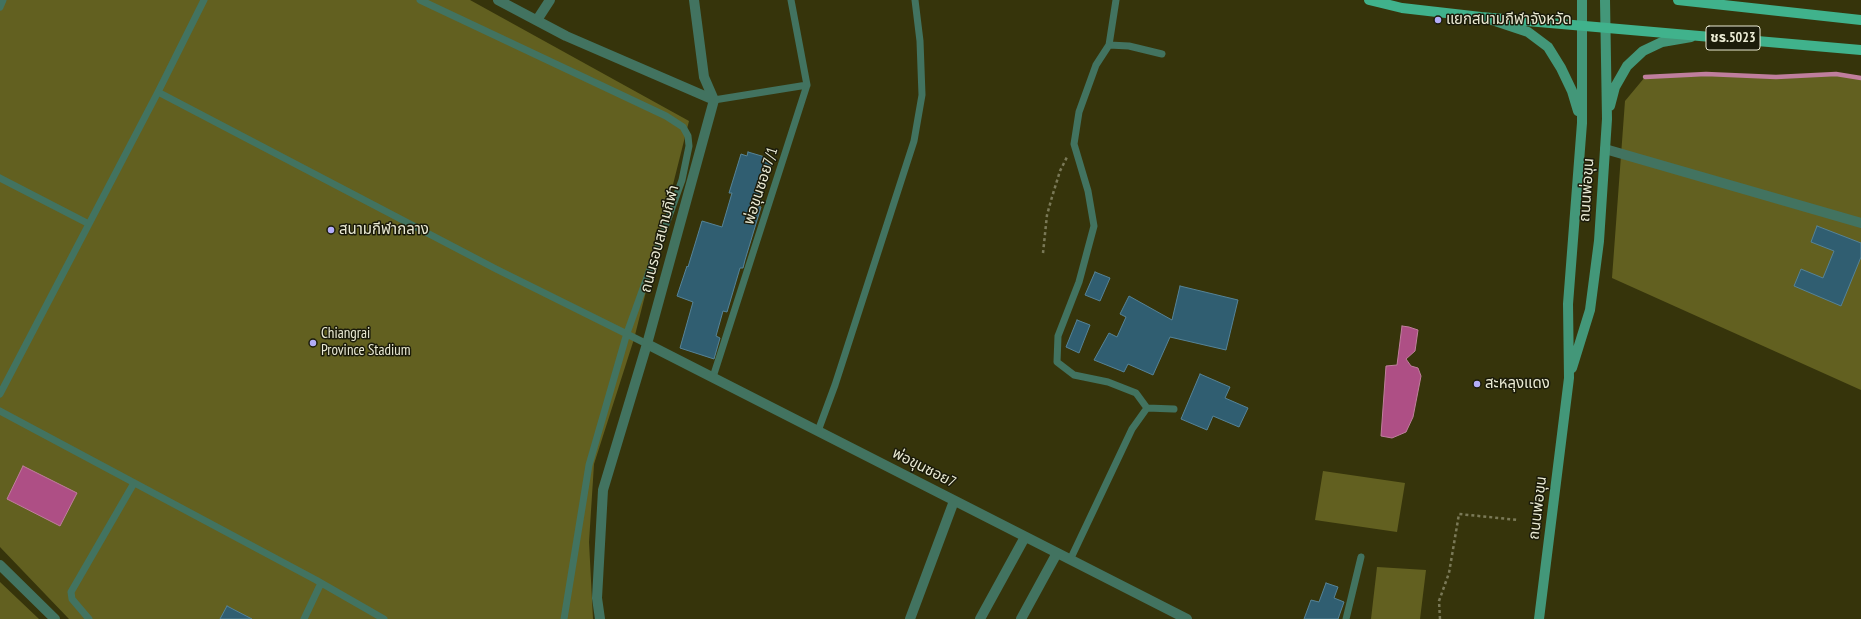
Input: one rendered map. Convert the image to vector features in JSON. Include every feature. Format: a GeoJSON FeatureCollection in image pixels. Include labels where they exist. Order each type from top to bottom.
{"type":"FeatureCollection","features":[{"type":"Feature","properties":{"kind":"main road","name":"ชร.5023"},"geometry":{"type":"LineString","coordinates":[[1369,0],[1402,8],[1861,50]]}},
{"type":"Feature","properties":{"kind":"main road","name":"ถนนพ่อขุน"},"geometry":{"type":"LineString","coordinates":[[1539,619],[1569,378],[1568,304],[1582,123],[1582,0]]}},
{"type":"Feature","properties":{"kind":"main road","name":"ถนนพ่อขุน"},"geometry":{"type":"LineString","coordinates":[[1569,378],[1590,310],[1599,240],[1607,119],[1605,0]]}},
{"type":"Feature","properties":{"kind":"main road","name":"ชร.5023"},"geometry":{"type":"LineString","coordinates":[[1678,0],[1861,20]]}},
{"type":"Feature","properties":{"kind":"main road"},"geometry":{"type":"LineString","coordinates":[[1481,16],[1528,32],[1548,47],[1561,68],[1572,91],[1582,123]]}},
{"type":"Feature","properties":{"kind":"main road"},"geometry":{"type":"LineString","coordinates":[[1607,119],[1615,87],[1627,66],[1643,51],[1662,42],[1703,35]]}},
{"type":"Feature","properties":{"kind":"street"},"geometry":{"type":"LineString","coordinates":[[498,0],[566,36],[714,100]]}},
{"type":"Feature","properties":{"kind":"street"},"geometry":{"type":"LineString","coordinates":[[536,20],[550,0]]}},
{"type":"Feature","properties":{"kind":"street"},"geometry":{"type":"LineString","coordinates":[[694,0],[704,77],[714,100]]}},
{"type":"Feature","properties":{"kind":"street","name":"ถนนรอบสนามกีฬา"},"geometry":{"type":"LineString","coordinates":[[600,619],[597,598],[603,490],[648,344],[714,100]]}},
{"type":"Feature","properties":{"kind":"street"},"geometry":{"type":"LineString","coordinates":[[1605,149],[1861,223]]}},
{"type":"Feature","properties":{"kind":"street","name":"พ่อขุนซอย7"},"geometry":{"type":"LineString","coordinates":[[648,344],[1187,619]]}},
{"type":"Feature","properties":{"kind":"street"},"geometry":{"type":"LineString","coordinates":[[910,619],[954,500]]}},
{"type":"Feature","properties":{"kind":"street"},"geometry":{"type":"LineString","coordinates":[[980,619],[1025,537]]}},
{"type":"Feature","properties":{"kind":"street"},"geometry":{"type":"LineString","coordinates":[[1021,619],[1057,553]]}},
{"type":"Feature","properties":{"kind":"street"},"geometry":{"type":"LineString","coordinates":[[0,565],[56,619]]}},
{"type":"Feature","properties":{"kind":"lane"},"geometry":{"type":"LineString","coordinates":[[0,7],[3,0]]}},
{"type":"Feature","properties":{"kind":"lane"},"geometry":{"type":"LineString","coordinates":[[0,394],[158,92],[204,0]]}},
{"type":"Feature","properties":{"kind":"lane"},"geometry":{"type":"LineString","coordinates":[[420,0],[646,106],[676,122],[683,127],[688,136],[690,146],[682,180],[627,333],[589,465],[564,619]]}},
{"type":"Feature","properties":{"kind":"lane","name":"พ่อขุนซอย7/1"},"geometry":{"type":"LineString","coordinates":[[713,377],[808,86],[791,0]]}},
{"type":"Feature","properties":{"kind":"lane"},"geometry":{"type":"LineString","coordinates":[[818,431],[837,378],[914,141],[922,95],[920,41],[914,0]]}},
{"type":"Feature","properties":{"kind":"lane"},"geometry":{"type":"LineString","coordinates":[[1116,0],[1109,45],[1096,65],[1079,112],[1074,144],[1088,191],[1094,226],[1080,282],[1058,336],[1057,362],[1074,375],[1108,382],[1136,393],[1147,408]]}},
{"type":"Feature","properties":{"kind":"lane"},"geometry":{"type":"LineString","coordinates":[[1109,45],[1129,46],[1162,54]]}},
{"type":"Feature","properties":{"kind":"lane"},"geometry":{"type":"LineString","coordinates":[[714,100],[808,86]]}},
{"type":"Feature","properties":{"kind":"lane"},"geometry":{"type":"LineString","coordinates":[[158,92],[496,269],[648,344]]}},
{"type":"Feature","properties":{"kind":"lane"},"geometry":{"type":"LineString","coordinates":[[0,178],[89,224]]}},
{"type":"Feature","properties":{"kind":"lane"},"geometry":{"type":"LineString","coordinates":[[1147,408],[1174,409]]}},
{"type":"Feature","properties":{"kind":"lane"},"geometry":{"type":"LineString","coordinates":[[1070,560],[1132,428],[1147,408]]}},
{"type":"Feature","properties":{"kind":"lane"},"geometry":{"type":"LineString","coordinates":[[0,411],[321,583],[384,619]]}},
{"type":"Feature","properties":{"kind":"lane"},"geometry":{"type":"LineString","coordinates":[[89,619],[72,599],[71,592],[134,483]]}},
{"type":"Feature","properties":{"kind":"lane"},"geometry":{"type":"LineString","coordinates":[[1346,619],[1361,557]]}},
{"type":"Feature","properties":{"kind":"lane"},"geometry":{"type":"LineString","coordinates":[[304,619],[321,583]]}},
{"type":"Feature","properties":{"kind":"path"},"geometry":{"type":"LineString","coordinates":[[1043,253],[1047,215],[1052,197],[1060,171],[1074,144]]}},
{"type":"Feature","properties":{"kind":"path"},"geometry":{"type":"LineString","coordinates":[[1440,619],[1439,601],[1449,573],[1459,514],[1518,520]]}},
{"type":"Feature","properties":{"kind":"shaded area","name":"สนามกีฬากลาง"},"geometry":{"type":"Polygon","coordinates":[[[0,0],[470,0],[689,121],[634,339],[594,464],[589,542],[593,619],[69,619],[0,547],[0,0]]]}},
{"type":"Feature","properties":{"kind":"shaded area"},"geometry":{"type":"Polygon","coordinates":[[[1836,74],[1861,78],[1861,390],[1612,278],[1625,101],[1645,77],[1836,74]]]}},
{"type":"Feature","properties":{"kind":"shaded area"},"geometry":{"type":"Polygon","coordinates":[[[1402,326],[1418,330],[1415,351],[1406,359],[1411,366],[1418,368],[1421,376],[1413,417],[1406,432],[1392,438],[1381,436],[1386,366],[1397,365],[1402,326]]]}},
{"type":"Feature","properties":{"kind":"shaded area"},"geometry":{"type":"Polygon","coordinates":[[[23,466],[77,493],[60,526],[7,499],[23,466]]]}},
{"type":"Feature","properties":{"kind":"shaded area"},"geometry":{"type":"Polygon","coordinates":[[[1323,471],[1405,483],[1397,532],[1315,520],[1323,471]]]}},
{"type":"Feature","properties":{"kind":"shaded area"},"geometry":{"type":"Polygon","coordinates":[[[1377,567],[1426,570],[1420,619],[1371,619],[1377,567]]]}},
{"type":"Feature","properties":{"kind":"shaded area"},"geometry":{"type":"Polygon","coordinates":[[[0,582],[39,619],[0,619],[0,582]]]}},
{"type":"Feature","properties":{"kind":"building"},"geometry":{"type":"Polygon","coordinates":[[[748,152],[765,157],[764,160],[772,163],[758,206],[761,207],[743,268],[740,268],[727,312],[723,311],[716,336],[720,338],[714,359],[680,348],[693,302],[677,296],[687,266],[688,267],[702,221],[722,227],[732,193],[729,193],[741,154],[747,156],[748,152]]]}},
{"type":"Feature","properties":{"kind":"building"},"geometry":{"type":"Polygon","coordinates":[[[1817,226],[1861,243],[1861,257],[1841,306],[1794,286],[1801,269],[1823,278],[1834,251],[1811,242],[1817,226]]]}},
{"type":"Feature","properties":{"kind":"building"},"geometry":{"type":"Polygon","coordinates":[[[1095,272],[1110,278],[1100,301],[1085,295],[1095,272]]]}},
{"type":"Feature","properties":{"kind":"building"},"geometry":{"type":"Polygon","coordinates":[[[1180,286],[1238,300],[1226,350],[1170,337],[1153,375],[1128,364],[1124,372],[1094,360],[1109,333],[1117,337],[1126,317],[1120,314],[1129,296],[1172,320],[1180,286]]]}},
{"type":"Feature","properties":{"kind":"building"},"geometry":{"type":"Polygon","coordinates":[[[1077,320],[1090,325],[1079,353],[1066,347],[1077,320]]]}},
{"type":"Feature","properties":{"kind":"building"},"geometry":{"type":"Polygon","coordinates":[[[1200,374],[1230,387],[1225,398],[1248,408],[1239,427],[1213,416],[1207,430],[1181,419],[1200,374]]]}},
{"type":"Feature","properties":{"kind":"building"},"geometry":{"type":"Polygon","coordinates":[[[1326,583],[1338,587],[1334,598],[1344,602],[1338,619],[1304,619],[1311,600],[1319,602],[1326,583]]]}},
{"type":"Feature","properties":{"kind":"building"},"geometry":{"type":"Polygon","coordinates":[[[227,606],[252,619],[220,619],[227,606]]]}},
{"type":"Feature","properties":{"kind":"waterway"},"geometry":{"type":"LineString","coordinates":[[1645,77],[1706,74],[1776,77],[1836,74],[1861,78]]}},
{"type":"Feature","properties":{"kind":"place","name":"แยกสนามกีฬาจังหวัด"},"geometry":{"type":"Point","coordinates":[1438,20]}},
{"type":"Feature","properties":{"kind":"place","name":"สนามกีฬากลาง"},"geometry":{"type":"Point","coordinates":[331,230]}},
{"type":"Feature","properties":{"kind":"place","name":"Chiangrai Province Stadium"},"geometry":{"type":"Point","coordinates":[313,343]}},
{"type":"Feature","properties":{"kind":"place","name":"สะหลุงแดง"},"geometry":{"type":"Point","coordinates":[1477,384]}}]}
